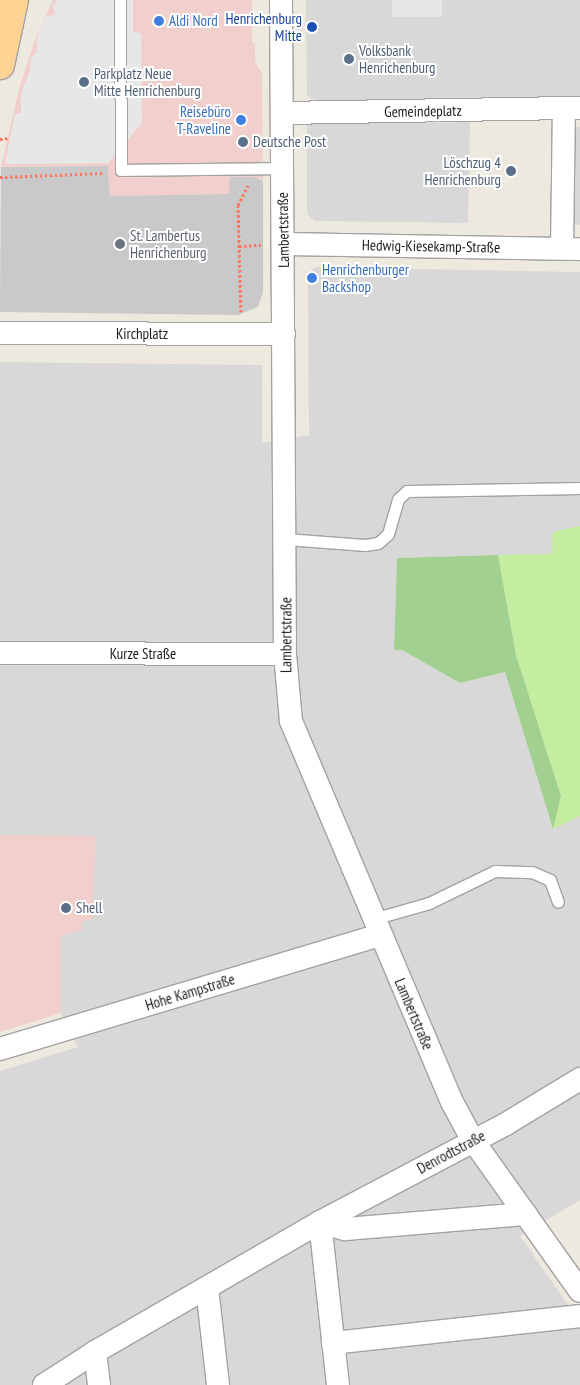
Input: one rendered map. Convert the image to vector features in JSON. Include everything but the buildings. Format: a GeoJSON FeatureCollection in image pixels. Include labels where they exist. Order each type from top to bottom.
{"type":"FeatureCollection","features":[{"type":"Feature","properties":{"kind":"main road"},"geometry":{"type":"LineString","coordinates":[[0,64],[18,6]]}},
{"type":"Feature","properties":{"kind":"street","name":"Lambertstraße"},"geometry":{"type":"LineString","coordinates":[[281,0],[286,538],[285,654],[290,721],[452,1102],[472,1139],[580,1290]]}},
{"type":"Feature","properties":{"kind":"street","name":"Gemeindeplatz"},"geometry":{"type":"LineString","coordinates":[[282,113],[572,109],[571,248]]}},
{"type":"Feature","properties":{"kind":"street","name":"Hedwig-Kiesekamp-Straße"},"geometry":{"type":"LineString","coordinates":[[283,244],[571,248]]}},
{"type":"Feature","properties":{"kind":"street","name":"Kirchplatz"},"geometry":{"type":"LineString","coordinates":[[0,333],[284,334]]}},
{"type":"Feature","properties":{"kind":"street","name":"Kurze Straße"},"geometry":{"type":"LineString","coordinates":[[0,653],[285,654]]}},
{"type":"Feature","properties":{"kind":"street","name":"Hohe Kampstraße"},"geometry":{"type":"LineString","coordinates":[[0,1049],[377,927]]}},
{"type":"Feature","properties":{"kind":"street","name":"Denrodtstraße"},"geometry":{"type":"LineString","coordinates":[[44,1385],[95,1352],[320,1222],[472,1139],[506,1124],[580,1079]]}},
{"type":"Feature","properties":{"kind":"street"},"geometry":{"type":"LineString","coordinates":[[338,1385],[320,1222],[345,1228],[525,1214]]}},
{"type":"Feature","properties":{"kind":"street"},"geometry":{"type":"LineString","coordinates":[[207,1288],[218,1385]]}},
{"type":"Feature","properties":{"kind":"street"},"geometry":{"type":"LineString","coordinates":[[333,1344],[580,1316]]}},
{"type":"Feature","properties":{"kind":"street"},"geometry":{"type":"LineString","coordinates":[[95,1352],[99,1385]]}},
{"type":"Feature","properties":{"kind":"lane"},"geometry":{"type":"LineString","coordinates":[[120,0],[121,170],[282,168]]}},
{"type":"Feature","properties":{"kind":"lane"},"geometry":{"type":"LineString","coordinates":[[286,538],[365,545],[378,543],[388,534],[398,499],[407,491],[580,488]]}},
{"type":"Feature","properties":{"kind":"lane"},"geometry":{"type":"LineString","coordinates":[[377,927],[494,871],[532,872],[550,880],[558,902]]}},
{"type":"Feature","properties":{"kind":"path"},"geometry":{"type":"LineString","coordinates":[[0,139],[8,138]]}},
{"type":"Feature","properties":{"kind":"path"},"geometry":{"type":"LineString","coordinates":[[242,334],[238,205],[255,169]]}},
{"type":"Feature","properties":{"kind":"path"},"geometry":{"type":"LineString","coordinates":[[0,177],[107,173],[121,170]]}},
{"type":"Feature","properties":{"kind":"shaded area"},"geometry":{"type":"Polygon","coordinates":[[[53,0],[252,0],[252,42],[255,43],[255,62],[262,73],[263,181],[259,178],[230,194],[110,196],[108,166],[1,167],[19,89],[35,40],[53,0]]]}},
{"type":"Feature","properties":{"kind":"shaded area","name":"Parkplatz Neue Mitte Henrichenburg"},"geometry":{"type":"Polygon","coordinates":[[[57,0],[133,0],[133,32],[141,33],[142,123],[108,163],[5,164],[15,114],[21,113],[21,94],[30,71],[31,58],[37,52],[37,38],[46,16],[55,15],[53,6],[57,0]]]}},
{"type":"Feature","properties":{"kind":"shaded area"},"geometry":{"type":"Polygon","coordinates":[[[306,0],[392,0],[393,17],[442,15],[442,0],[580,0],[580,98],[318,102],[307,95],[306,0]]]}},
{"type":"Feature","properties":{"kind":"shaded area"},"geometry":{"type":"Polygon","coordinates":[[[392,0],[442,0],[442,17],[392,17],[392,0]]]}},
{"type":"Feature","properties":{"kind":"shaded area"},"geometry":{"type":"Polygon","coordinates":[[[470,122],[468,223],[315,221],[307,214],[307,124],[470,122]]]}},
{"type":"Feature","properties":{"kind":"shaded area"},"geometry":{"type":"Polygon","coordinates":[[[575,127],[580,127],[580,225],[573,224],[575,127]]]}},
{"type":"Feature","properties":{"kind":"shaded area"},"geometry":{"type":"Polygon","coordinates":[[[108,166],[110,196],[229,194],[230,177],[254,177],[263,181],[263,292],[258,307],[238,315],[0,312],[1,167],[108,166]]]}},
{"type":"Feature","properties":{"kind":"shaded area"},"geometry":{"type":"Polygon","coordinates":[[[315,267],[580,272],[580,526],[553,532],[552,554],[397,558],[394,650],[402,650],[460,683],[505,672],[553,828],[580,816],[580,1200],[520,1236],[580,1322],[580,1385],[0,1385],[0,1071],[78,1047],[61,1013],[61,936],[81,930],[82,922],[92,918],[95,837],[0,835],[0,362],[262,365],[262,443],[309,435],[308,274],[315,267]]]}},
{"type":"Feature","properties":{"kind":"shaded area"},"geometry":{"type":"Polygon","coordinates":[[[0,835],[96,836],[92,919],[82,922],[82,930],[61,936],[61,1013],[0,1032],[0,835]]]}},
{"type":"Feature","properties":{"kind":"green space"},"geometry":{"type":"Polygon","coordinates":[[[580,526],[580,816],[553,829],[561,796],[516,655],[498,555],[552,554],[553,532],[580,526]]]}},
{"type":"Feature","properties":{"kind":"green space"},"geometry":{"type":"Polygon","coordinates":[[[498,555],[516,655],[561,796],[553,829],[505,672],[460,683],[402,650],[394,650],[397,558],[498,555]]]}},
{"type":"Feature","properties":{"kind":"place","name":"Aldi Nord"},"geometry":{"type":"Point","coordinates":[159,21]}},
{"type":"Feature","properties":{"kind":"place","name":"Henrichenburg Mitte"},"geometry":{"type":"Point","coordinates":[312,27]}},
{"type":"Feature","properties":{"kind":"place","name":"Volksbank Henrichenburg"},"geometry":{"type":"Point","coordinates":[349,59]}},
{"type":"Feature","properties":{"kind":"place","name":"Parkplatz Neue Mitte Henrichenburg"},"geometry":{"type":"Point","coordinates":[84,82]}},
{"type":"Feature","properties":{"kind":"place","name":"Reisebüro T-Raveline"},"geometry":{"type":"Point","coordinates":[241,120]}},
{"type":"Feature","properties":{"kind":"place","name":"Deutsche Post"},"geometry":{"type":"Point","coordinates":[243,142]}},
{"type":"Feature","properties":{"kind":"place","name":"Löschzug 4 Henrichenburg"},"geometry":{"type":"Point","coordinates":[511,171]}},
{"type":"Feature","properties":{"kind":"place","name":"St. Lambertus Henrichenburg"},"geometry":{"type":"Point","coordinates":[120,244]}},
{"type":"Feature","properties":{"kind":"place","name":"Henrichenburger Backshop"},"geometry":{"type":"Point","coordinates":[312,278]}},
{"type":"Feature","properties":{"kind":"place","name":"Shell"},"geometry":{"type":"Point","coordinates":[66,908]}}]}
